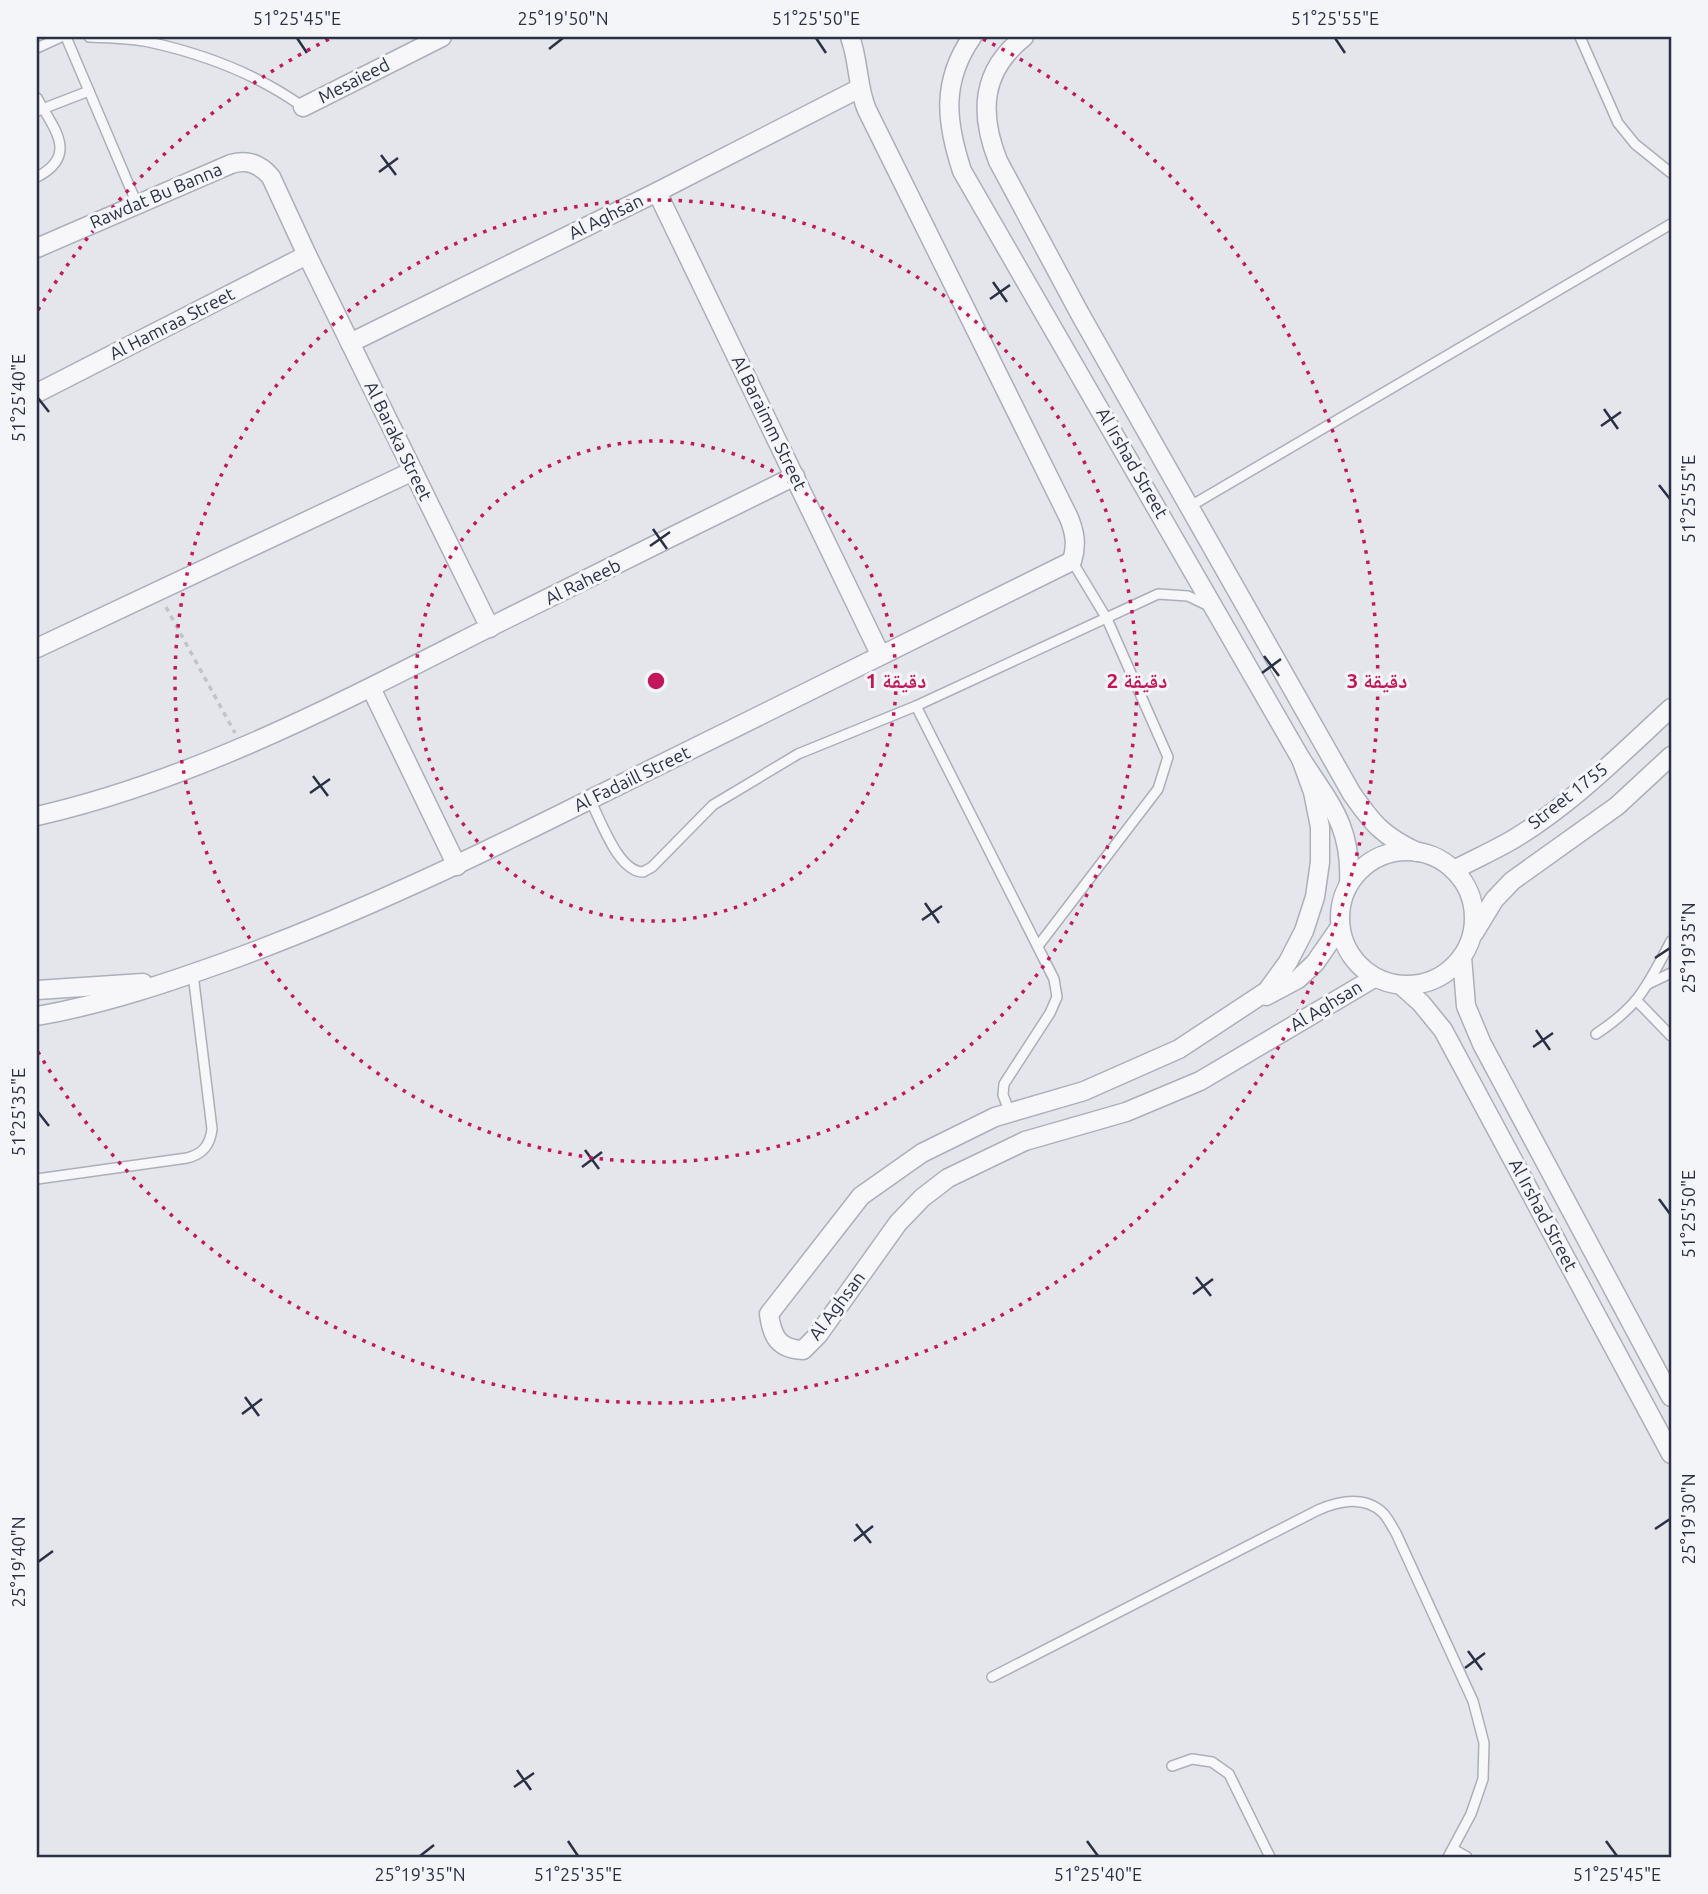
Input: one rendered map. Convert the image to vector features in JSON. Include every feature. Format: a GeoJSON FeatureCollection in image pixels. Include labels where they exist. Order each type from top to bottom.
{"type":"FeatureCollection","features":[{"type":"Feature","properties":{"kind":"street","name":"Mesaieed"},"geometry":{"type":"LineString","coordinates":[[303,107],[442,37]]}},
{"type":"Feature","properties":{"kind":"street"},"geometry":{"type":"LineString","coordinates":[[850,37],[867,110],[1069,517],[1074,532],[1074,555]]}},
{"type":"Feature","properties":{"kind":"street","name":"Al Irshad Street"},"geometry":{"type":"LineString","coordinates":[[972,37],[956,68],[949,93],[948,118],[962,171],[1301,759],[1338,816],[1345,833],[1350,863],[1349,884]]}},
{"type":"Feature","properties":{"kind":"street","name":"Al Irshad Street"},"geometry":{"type":"LineString","coordinates":[[1024,37],[1006,55],[992,78],[985,117],[990,141],[1014,192],[1073,302],[1352,794],[1393,841],[1417,852]]}},
{"type":"Feature","properties":{"kind":"street","name":"Al Aghsan"},"geometry":{"type":"LineString","coordinates":[[351,344],[860,88]]}},
{"type":"Feature","properties":{"kind":"street","name":"Rawdat Bu Banna"},"geometry":{"type":"LineString","coordinates":[[37,248],[231,163],[239,162],[253,163],[271,177],[307,255]]}},
{"type":"Feature","properties":{"kind":"street","name":"Al Baraimm Street"},"geometry":{"type":"LineString","coordinates":[[657,192],[880,654]]}},
{"type":"Feature","properties":{"kind":"street","name":"Al Baraka Street"},"geometry":{"type":"LineString","coordinates":[[307,255],[490,628]]}},
{"type":"Feature","properties":{"kind":"street","name":"Al Hamraa Street"},"geometry":{"type":"LineString","coordinates":[[37,393],[307,255]]}},
{"type":"Feature","properties":{"kind":"street"},"geometry":{"type":"LineString","coordinates":[[37,648],[413,471]]}},
{"type":"Feature","properties":{"kind":"street","name":"Al Raheeb"},"geometry":{"type":"LineString","coordinates":[[37,816],[130,789],[243,747],[371,688],[795,476]]}},
{"type":"Feature","properties":{"kind":"street","name":"Al Fadaill Street"},"geometry":{"type":"LineString","coordinates":[[37,1016],[92,1005],[171,981],[323,926],[457,866],[1074,555]]}},
{"type":"Feature","properties":{"kind":"street"},"geometry":{"type":"LineString","coordinates":[[371,688],[457,866]]}},
{"type":"Feature","properties":{"kind":"street","name":"Street 1755"},"geometry":{"type":"LineString","coordinates":[[1454,870],[1512,839],[1556,808],[1596,777],[1671,708]]}},
{"type":"Feature","properties":{"kind":"street","name":"Street 1755"},"geometry":{"type":"LineString","coordinates":[[1472,936],[1494,900],[1512,881],[1617,806],[1671,756]]}},
{"type":"Feature","properties":{"kind":"street","name":"Al Aghsan"},"geometry":{"type":"LineString","coordinates":[[1301,759],[1313,792],[1320,827],[1320,862],[1315,897],[1304,931],[1288,962],[1267,991],[1179,1049],[1096,1086],[995,1117],[922,1153],[861,1196],[769,1314],[772,1333],[784,1345],[803,1350],[818,1335],[898,1223],[922,1198],[948,1178],[1025,1141],[1125,1112],[1200,1081],[1374,978]]}},
{"type":"Feature","properties":{"kind":"street"},"geometry":{"type":"LineString","coordinates":[[1417,852],[1437,858],[1454,870],[1469,894],[1474,922],[1472,936],[1462,957],[1446,973],[1436,979],[1402,986],[1374,978],[1357,964],[1349,953],[1340,927],[1341,905],[1349,884],[1357,874],[1378,858],[1391,853],[1417,852]]}},
{"type":"Feature","properties":{"kind":"street","name":"Al Aghsan"},"geometry":{"type":"LineString","coordinates":[[1238,1011],[1298,979],[1315,963],[1340,927]]}},
{"type":"Feature","properties":{"kind":"street","name":"Al Irshad Street"},"geometry":{"type":"LineString","coordinates":[[1462,957],[1466,1006],[1482,1044],[1671,1397]]}},
{"type":"Feature","properties":{"kind":"street","name":"Al Fadaill Street"},"geometry":{"type":"LineString","coordinates":[[37,990],[171,981]]}},
{"type":"Feature","properties":{"kind":"street","name":"Al Irshad Street"},"geometry":{"type":"LineString","coordinates":[[1402,986],[1421,1003],[1443,1030],[1671,1454]]}},
{"type":"Feature","properties":{"kind":"lane"},"geometry":{"type":"LineString","coordinates":[[37,48],[63,37],[137,204]]}},
{"type":"Feature","properties":{"kind":"lane"},"geometry":{"type":"LineString","coordinates":[[89,37],[147,42],[234,67],[280,90],[303,107]]}},
{"type":"Feature","properties":{"kind":"lane"},"geometry":{"type":"LineString","coordinates":[[1580,37],[1618,123],[1635,144],[1671,173]]}},
{"type":"Feature","properties":{"kind":"lane"},"geometry":{"type":"LineString","coordinates":[[40,110],[89,91]]}},
{"type":"Feature","properties":{"kind":"lane"},"geometry":{"type":"LineString","coordinates":[[37,98],[40,110],[61,143],[61,156],[54,167],[37,177]]}},
{"type":"Feature","properties":{"kind":"lane"},"geometry":{"type":"LineString","coordinates":[[1189,507],[1671,224]]}},
{"type":"Feature","properties":{"kind":"lane"},"geometry":{"type":"LineString","coordinates":[[1038,946],[1158,789],[1168,757],[1107,619],[1074,555]]}},
{"type":"Feature","properties":{"kind":"lane"},"geometry":{"type":"LineString","coordinates":[[590,800],[620,859],[628,868],[643,872],[652,867],[713,805],[798,754],[916,706],[1158,594],[1188,596],[1216,609]]}},
{"type":"Feature","properties":{"kind":"lane"},"geometry":{"type":"LineString","coordinates":[[916,706],[1054,979],[1057,997],[1050,1013],[1004,1084],[1003,1095],[1010,1113]]}},
{"type":"Feature","properties":{"kind":"lane"},"geometry":{"type":"LineString","coordinates":[[1596,1034],[1622,1017],[1637,1001],[1671,941]]}},
{"type":"Feature","properties":{"kind":"lane"},"geometry":{"type":"LineString","coordinates":[[1648,984],[1671,973]]}},
{"type":"Feature","properties":{"kind":"lane"},"geometry":{"type":"LineString","coordinates":[[37,1179],[187,1158],[197,1155],[205,1148],[211,1139],[212,1129],[192,974]]}},
{"type":"Feature","properties":{"kind":"lane"},"geometry":{"type":"LineString","coordinates":[[1637,1001],[1671,1036]]}},
{"type":"Feature","properties":{"kind":"lane"},"geometry":{"type":"LineString","coordinates":[[992,1677],[1318,1510],[1340,1501],[1363,1502],[1383,1514],[1396,1533],[1473,1701],[1484,1743],[1483,1779],[1471,1814],[1450,1853],[1467,1857]]}},
{"type":"Feature","properties":{"kind":"lane"},"geometry":{"type":"LineString","coordinates":[[1172,1766],[1192,1759],[1212,1762],[1229,1774],[1270,1857]]}},
{"type":"Feature","properties":{"kind":"path"},"geometry":{"type":"LineString","coordinates":[[158,593],[243,747]]}}]}
